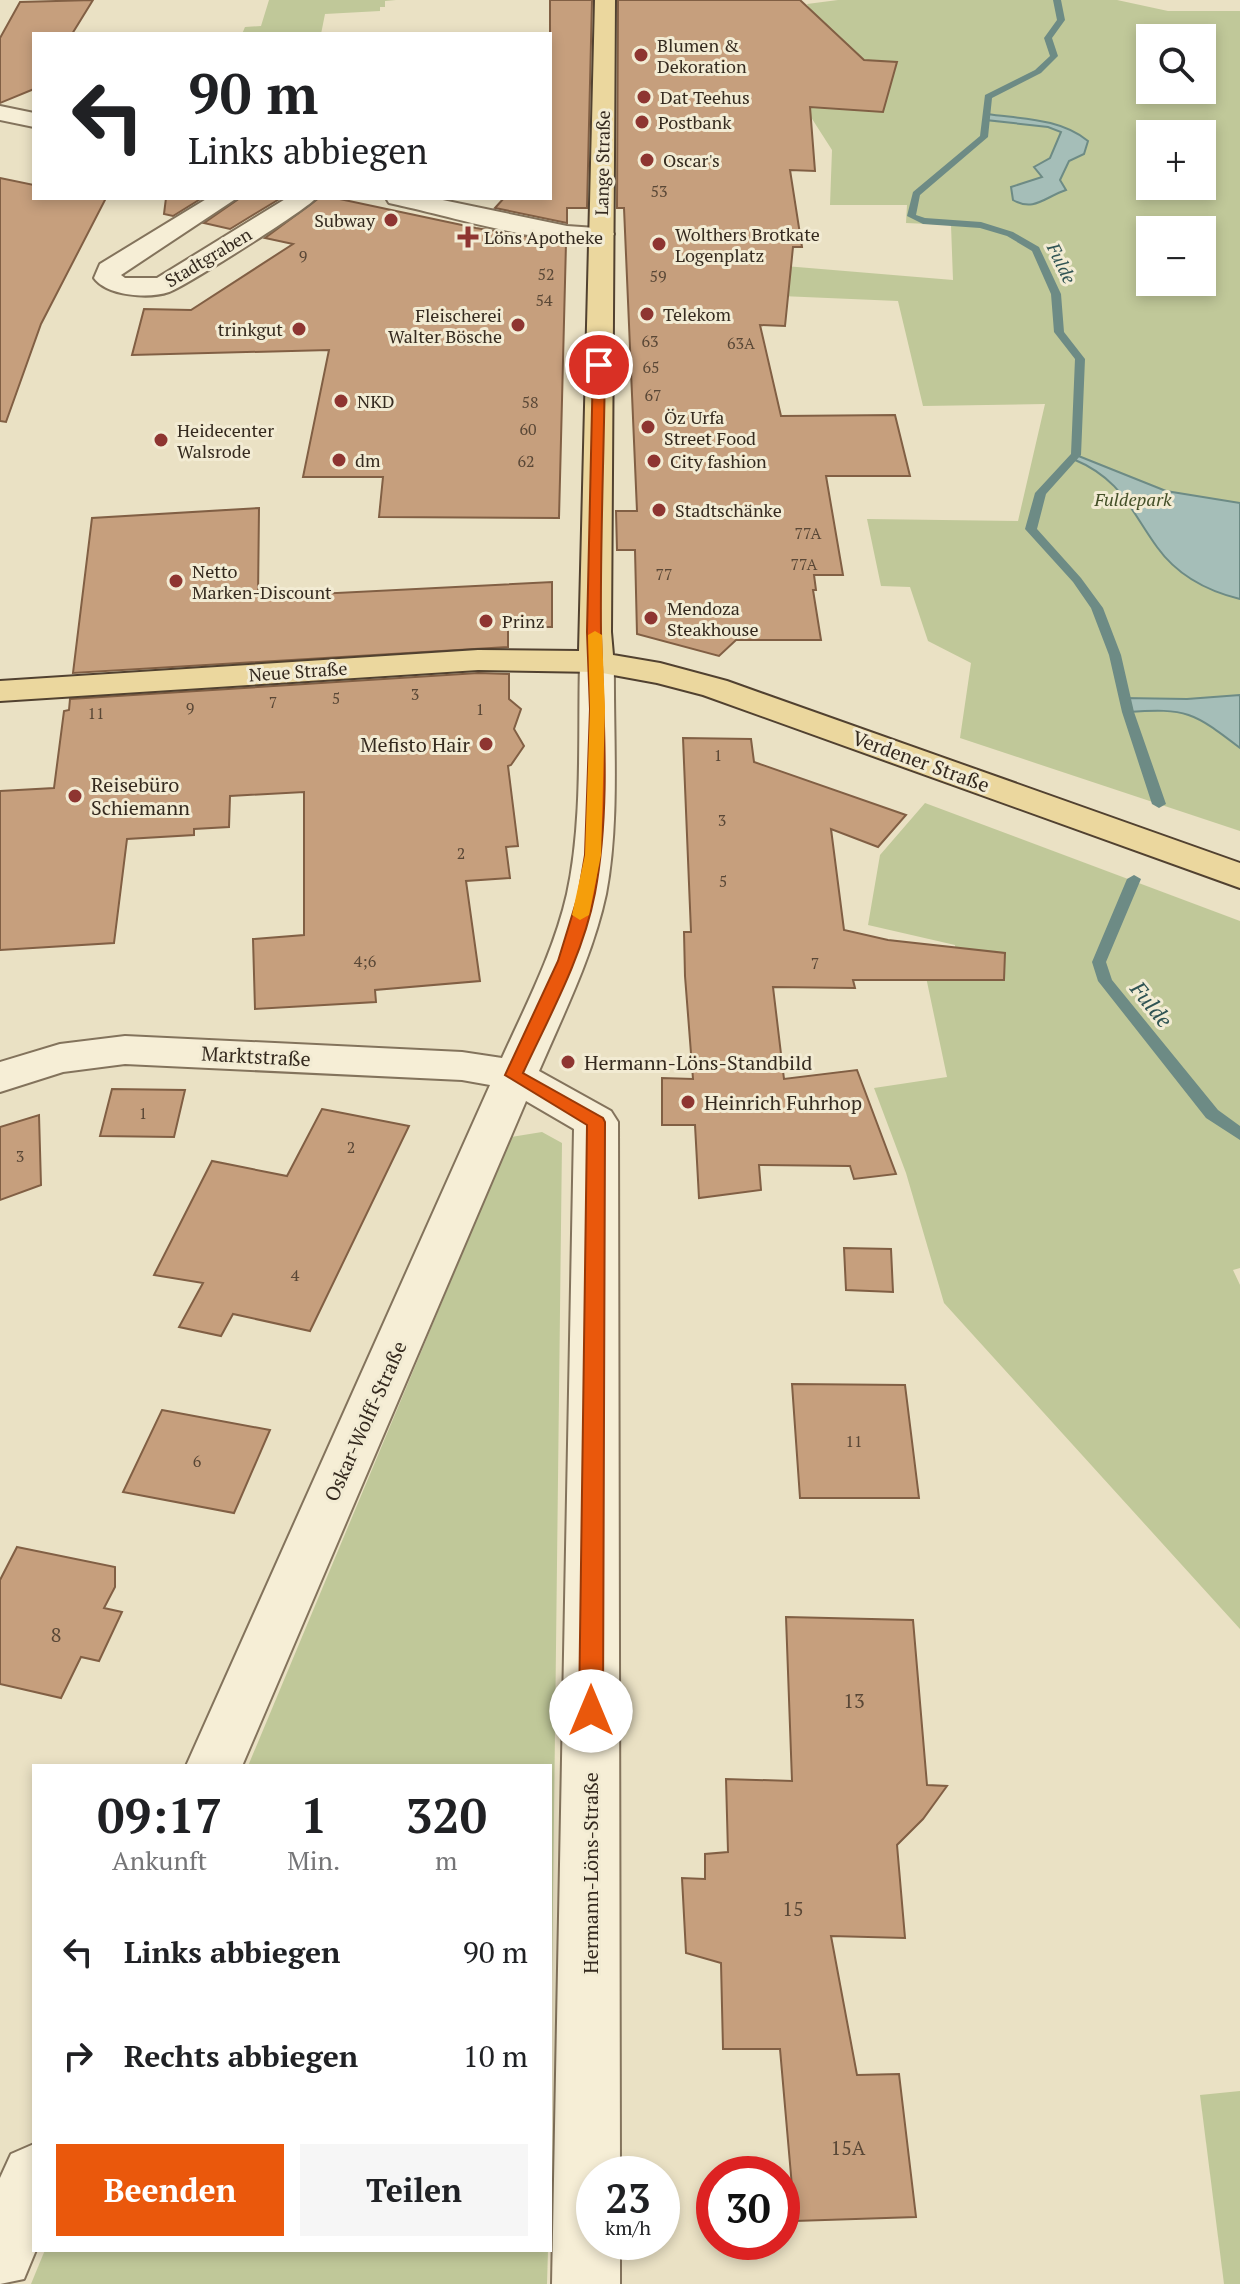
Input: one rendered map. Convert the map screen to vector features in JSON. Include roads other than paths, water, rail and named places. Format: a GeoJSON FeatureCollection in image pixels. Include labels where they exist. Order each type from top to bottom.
{"type":"FeatureCollection","features":[{"type":"Feature","properties":{"kind":"main road","name":"Lange Straße"},"geometry":{"type":"LineString","coordinates":[[597,662],[594,632],[605,0]]}},
{"type":"Feature","properties":{"kind":"main road","name":"Neue Straße"},"geometry":{"type":"LineString","coordinates":[[0,691],[478,660],[597,662]]}},
{"type":"Feature","properties":{"kind":"main road","name":"Verdener Straße"},"geometry":{"type":"LineString","coordinates":[[597,662],[660,673],[715,688],[1240,876]]}},
{"type":"Feature","properties":{"kind":"street"},"geometry":{"type":"LineString","coordinates":[[0,113],[32,120]]}},
{"type":"Feature","properties":{"kind":"street","name":"Stadtgraben"},"geometry":{"type":"LineString","coordinates":[[222,200],[109,269],[107,278],[119,286],[163,286],[301,200]]}},
{"type":"Feature","properties":{"kind":"street"},"geometry":{"type":"LineString","coordinates":[[407,200],[567,234],[601,234]]}},
{"type":"Feature","properties":{"kind":"street"},"geometry":{"type":"LineString","coordinates":[[514,1075],[566,961],[586,896],[593,855],[597,662]]}},
{"type":"Feature","properties":{"kind":"street","name":"Marktstraße"},"geometry":{"type":"LineString","coordinates":[[0,1077],[60,1058],[125,1050],[462,1066],[514,1075]]}},
{"type":"Feature","properties":{"kind":"street","name":"Oskar-Wolff-Straße"},"geometry":{"type":"LineString","coordinates":[[215,1764],[514,1075]]}},
{"type":"Feature","properties":{"kind":"street","name":"Hermann-Löns-Straße"},"geometry":{"type":"LineString","coordinates":[[514,1075],[596,1122],[586,2284]]}},
{"type":"Feature","properties":{"kind":"street"},"geometry":{"type":"LineString","coordinates":[[0,2255],[32,2182]]}},
{"type":"Feature","properties":{"kind":"water"},"geometry":{"type":"Polygon","coordinates":[[[987,114],[1053,124],[1088,141],[1084,154],[1069,161],[1060,180],[1066,190],[1033,204],[1013,200],[1011,187],[1042,177],[1034,167],[1050,158],[1061,132],[1048,127],[986,120],[987,114]]]}},
{"type":"Feature","properties":{"kind":"water"},"geometry":{"type":"Polygon","coordinates":[[[1076,455],[1166,491],[1240,503],[1240,599],[1183,574],[1157,547],[1113,485],[1073,459],[1076,455]]]}},
{"type":"Feature","properties":{"kind":"water"},"geometry":{"type":"Polygon","coordinates":[[[1240,695],[1240,748],[1188,715],[1164,711],[1128,712],[1124,698],[1187,699],[1240,695]]]}},
{"type":"Feature","properties":{"kind":"waterway","name":"Fulde"},"geometry":{"type":"LineString","coordinates":[[1057,0],[1061,20],[1048,38],[1054,56],[1030,76],[988,97],[984,137],[916,194],[911,216],[923,221],[981,225],[1010,234],[1036,249],[1056,294],[1059,332],[1080,359],[1076,455],[1041,493],[1031,529],[1077,580],[1097,608],[1115,655],[1128,712],[1159,804]]}},
{"type":"Feature","properties":{"kind":"waterway","name":"Fulde"},"geometry":{"type":"LineString","coordinates":[[1134,879],[1099,962],[1105,981],[1212,1114],[1240,1134]]}},
{"type":"Feature","properties":{"kind":"place","name":"Blumen & Dekoration"},"geometry":{"type":"Point","coordinates":[641,55]}},
{"type":"Feature","properties":{"kind":"place","name":"Dat Teehus"},"geometry":{"type":"Point","coordinates":[644,97]}},
{"type":"Feature","properties":{"kind":"place","name":"Postbank"},"geometry":{"type":"Point","coordinates":[642,122]}},
{"type":"Feature","properties":{"kind":"place","name":"Oscar's"},"geometry":{"type":"Point","coordinates":[647,160]}},
{"type":"Feature","properties":{"kind":"place","name":"Subway"},"geometry":{"type":"Point","coordinates":[391,220]}},
{"type":"Feature","properties":{"kind":"place","name":"Löns Apotheke"},"geometry":{"type":"Point","coordinates":[468,237]}},
{"type":"Feature","properties":{"kind":"place","name":"Wolthers Brotkate Logenplatz"},"geometry":{"type":"Point","coordinates":[659,244]}},
{"type":"Feature","properties":{"kind":"place","name":"Telekom"},"geometry":{"type":"Point","coordinates":[647,314]}},
{"type":"Feature","properties":{"kind":"place","name":"Fleischerei Walter Bösche"},"geometry":{"type":"Point","coordinates":[518,325]}},
{"type":"Feature","properties":{"kind":"place","name":"trinkgut"},"geometry":{"type":"Point","coordinates":[299,329]}},
{"type":"Feature","properties":{"kind":"place","name":"NKD"},"geometry":{"type":"Point","coordinates":[341,401]}},
{"type":"Feature","properties":{"kind":"place","name":"Öz Urfa Street Food"},"geometry":{"type":"Point","coordinates":[648,427]}},
{"type":"Feature","properties":{"kind":"place","name":"Heidecenter Walsrode"},"geometry":{"type":"Point","coordinates":[161,440]}},
{"type":"Feature","properties":{"kind":"place","name":"dm"},"geometry":{"type":"Point","coordinates":[339,460]}},
{"type":"Feature","properties":{"kind":"place","name":"City fashion"},"geometry":{"type":"Point","coordinates":[654,461]}},
{"type":"Feature","properties":{"kind":"place","name":"Stadtschänke"},"geometry":{"type":"Point","coordinates":[659,510]}},
{"type":"Feature","properties":{"kind":"place","name":"Netto Marken-Discount"},"geometry":{"type":"Point","coordinates":[176,581]}},
{"type":"Feature","properties":{"kind":"place","name":"Mendoza Steakhouse"},"geometry":{"type":"Point","coordinates":[651,618]}},
{"type":"Feature","properties":{"kind":"place","name":"Prinz"},"geometry":{"type":"Point","coordinates":[486,621]}},
{"type":"Feature","properties":{"kind":"place","name":"Mefisto Hair"},"geometry":{"type":"Point","coordinates":[486,744]}},
{"type":"Feature","properties":{"kind":"place","name":"Reisebüro Schiemann"},"geometry":{"type":"Point","coordinates":[75,796]}},
{"type":"Feature","properties":{"kind":"place","name":"Hermann-Löns-Standbild"},"geometry":{"type":"Point","coordinates":[568,1062]}},
{"type":"Feature","properties":{"kind":"place","name":"Heinrich Fuhrhop"},"geometry":{"type":"Point","coordinates":[688,1102]}},
{"type":"Feature","properties":{"kind":"park label","name":"Fuldepark"},"geometry":{"type":"Point","coordinates":[1133,499]}}]}
